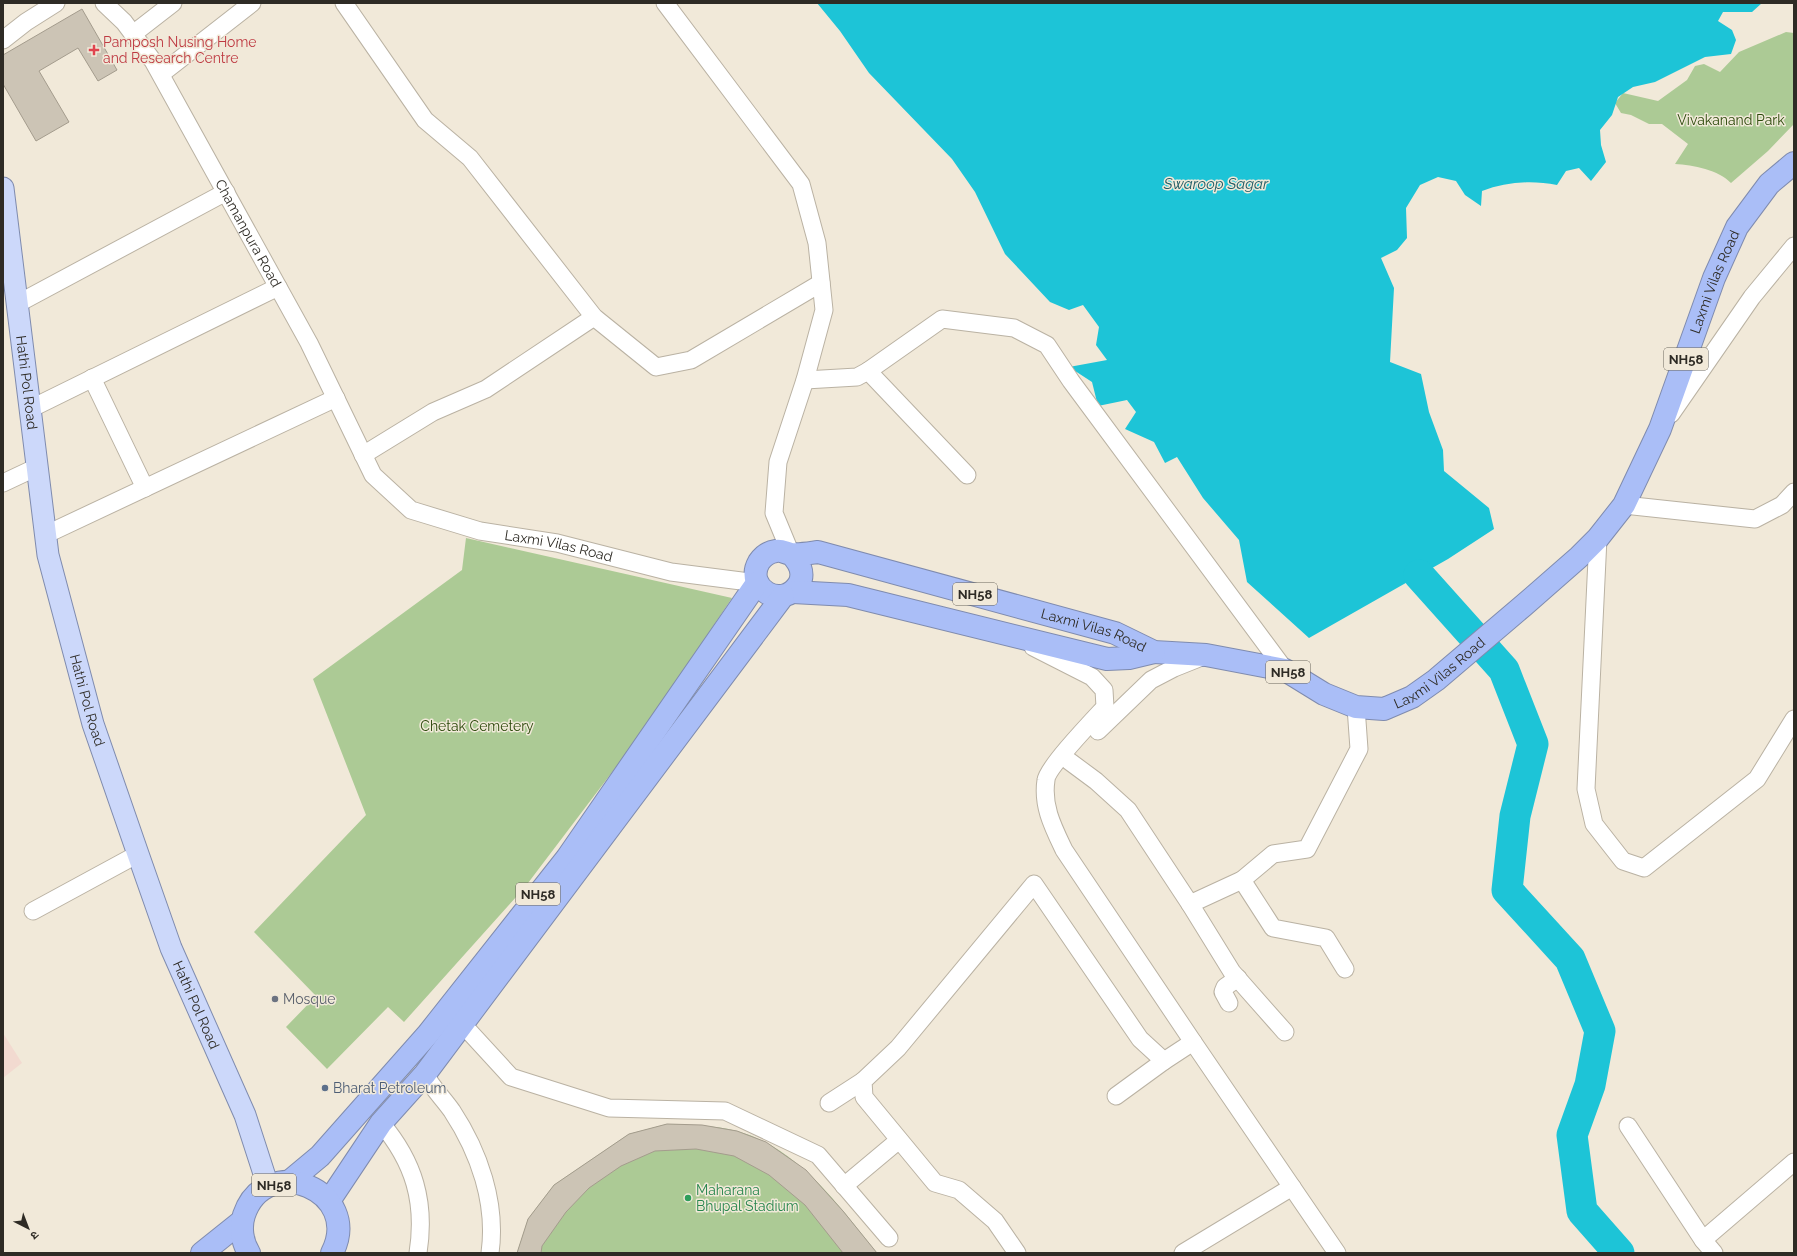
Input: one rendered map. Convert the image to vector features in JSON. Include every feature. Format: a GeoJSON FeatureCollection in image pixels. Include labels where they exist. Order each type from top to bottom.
{"type":"FeatureCollection","features":[{"type":"Feature","properties":{"kind":"highway","name":"Laxmi Vilas Road"},"geometry":{"type":"LineString","coordinates":[[757,583],[756,568],[763,556],[777,550],[792,554],[818,552],[1115,633],[1154,652],[1206,655],[1285,670],[1324,694],[1356,707],[1384,709],[1412,697],[1436,680],[1579,557],[1598,538],[1624,505],[1660,429],[1714,278],[1736,227],[1769,184],[1794,163]]}},
{"type":"Feature","properties":{"kind":"highway","name":"NH58"},"geometry":{"type":"LineString","coordinates":[[290,1181],[320,1156],[428,1034],[455,1016],[612,826],[788,594],[800,583],[802,572],[799,562],[792,554]]}},
{"type":"Feature","properties":{"kind":"highway","name":"NH58"},"geometry":{"type":"LineString","coordinates":[[329,1201],[381,1123],[425,1074],[455,1016],[757,583],[763,591],[773,596],[788,594],[848,595],[1107,658],[1129,658],[1154,652]]}},
{"type":"Feature","properties":{"kind":"highway","name":"NH58"},"geometry":{"type":"LineString","coordinates":[[249,1253],[243,1245],[242,1222],[247,1207],[256,1195],[268,1186],[290,1181],[312,1186],[329,1201],[335,1212],[338,1223],[338,1235],[332,1253]]}},
{"type":"Feature","properties":{"kind":"highway","name":"NH58"},"geometry":{"type":"LineString","coordinates":[[202,1253],[242,1222]]}},
{"type":"Feature","properties":{"kind":"main road","name":"Hathi Pol Road"},"geometry":{"type":"LineString","coordinates":[[3,188],[48,555],[93,724],[138,854],[171,948],[245,1115],[268,1186]]}},
{"type":"Feature","properties":{"kind":"street"},"geometry":{"type":"LineString","coordinates":[[3,40],[26,22],[56,3]]}},
{"type":"Feature","properties":{"kind":"street","name":"Chamanpura Road"},"geometry":{"type":"LineString","coordinates":[[104,3],[124,22],[161,74],[309,343],[373,475]]}},
{"type":"Feature","properties":{"kind":"street"},"geometry":{"type":"LineString","coordinates":[[133,34],[173,3]]}},
{"type":"Feature","properties":{"kind":"street"},"geometry":{"type":"LineString","coordinates":[[161,74],[252,3]]}},
{"type":"Feature","properties":{"kind":"street"},"geometry":{"type":"LineString","coordinates":[[344,3],[425,120],[470,158],[594,317],[656,367],[691,360],[821,283]]}},
{"type":"Feature","properties":{"kind":"street"},"geometry":{"type":"LineString","coordinates":[[666,3],[801,184],[817,243],[824,310],[805,380],[778,462],[774,506],[774,513],[792,554]]}},
{"type":"Feature","properties":{"kind":"street"},"geometry":{"type":"LineString","coordinates":[[17,304],[226,192]]}},
{"type":"Feature","properties":{"kind":"street"},"geometry":{"type":"LineString","coordinates":[[1660,429],[1752,297],[1794,246]]}},
{"type":"Feature","properties":{"kind":"street"},"geometry":{"type":"LineString","coordinates":[[30,409],[278,287]]}},
{"type":"Feature","properties":{"kind":"street"},"geometry":{"type":"LineString","coordinates":[[363,454],[433,412],[486,389],[594,317]]}},
{"type":"Feature","properties":{"kind":"street"},"geometry":{"type":"LineString","coordinates":[[805,380],[857,377],[868,371],[942,319],[1014,328],[1047,345],[1071,381],[1285,670]]}},
{"type":"Feature","properties":{"kind":"street"},"geometry":{"type":"LineString","coordinates":[[868,371],[967,475]]}},
{"type":"Feature","properties":{"kind":"street"},"geometry":{"type":"LineString","coordinates":[[92,378],[145,488]]}},
{"type":"Feature","properties":{"kind":"street"},"geometry":{"type":"LineString","coordinates":[[45,535],[336,398]]}},
{"type":"Feature","properties":{"kind":"street"},"geometry":{"type":"LineString","coordinates":[[3,483],[37,467]]}},
{"type":"Feature","properties":{"kind":"street","name":"Laxmi Vilas Road"},"geometry":{"type":"LineString","coordinates":[[373,475],[411,510],[480,531],[557,543],[671,572],[757,583]]}},
{"type":"Feature","properties":{"kind":"street"},"geometry":{"type":"LineString","coordinates":[[1624,505],[1754,519],[1782,505],[1794,492]]}},
{"type":"Feature","properties":{"kind":"street"},"geometry":{"type":"LineString","coordinates":[[1598,538],[1586,789],[1594,824],[1623,861],[1644,868],[1756,779],[1794,719]]}},
{"type":"Feature","properties":{"kind":"street"},"geometry":{"type":"LineString","coordinates":[[1005,633],[1092,677],[1104,690],[1105,707],[1064,753],[1046,778],[1045,798],[1049,820],[1064,850],[1192,1042],[1337,1253]]}},
{"type":"Feature","properties":{"kind":"street"},"geometry":{"type":"LineString","coordinates":[[1045,798],[1052,781],[1069,761],[1131,698],[1151,680],[1174,668],[1206,655]]}},
{"type":"Feature","properties":{"kind":"street"},"geometry":{"type":"LineString","coordinates":[[1190,904],[1242,880],[1273,854],[1307,849],[1359,749],[1356,707]]}},
{"type":"Feature","properties":{"kind":"street"},"geometry":{"type":"LineString","coordinates":[[1069,761],[1096,780],[1128,810],[1238,978],[1285,1032]]}},
{"type":"Feature","properties":{"kind":"street"},"geometry":{"type":"LineString","coordinates":[[34,911],[138,854]]}},
{"type":"Feature","properties":{"kind":"street"},"geometry":{"type":"LineString","coordinates":[[1242,880],[1273,928],[1326,938],[1345,970]]}},
{"type":"Feature","properties":{"kind":"street"},"geometry":{"type":"LineString","coordinates":[[829,1103],[862,1081],[898,1048],[1034,884],[1140,1039],[1164,1060]]}},
{"type":"Feature","properties":{"kind":"street"},"geometry":{"type":"LineString","coordinates":[[1229,1003],[1223,992],[1225,987],[1238,978]]}},
{"type":"Feature","properties":{"kind":"street"},"geometry":{"type":"LineString","coordinates":[[455,1016],[511,1078],[609,1108],[725,1111],[818,1155],[889,1238]]}},
{"type":"Feature","properties":{"kind":"street"},"geometry":{"type":"LineString","coordinates":[[1116,1096],[1164,1060],[1192,1042]]}},
{"type":"Feature","properties":{"kind":"street"},"geometry":{"type":"LineString","coordinates":[[425,1074],[431,1086],[449,1107],[464,1130],[475,1152],[484,1177],[490,1206],[492,1228],[490,1253]]}},
{"type":"Feature","properties":{"kind":"street"},"geometry":{"type":"LineString","coordinates":[[862,1081],[864,1097],[934,1183],[959,1190],[995,1221],[1017,1253]]}},
{"type":"Feature","properties":{"kind":"street"},"geometry":{"type":"LineString","coordinates":[[381,1123],[394,1139],[405,1158],[414,1181],[421,1210],[421,1236],[418,1253]]}},
{"type":"Feature","properties":{"kind":"street"},"geometry":{"type":"LineString","coordinates":[[1628,1126],[1709,1246],[1794,1162]]}},
{"type":"Feature","properties":{"kind":"street"},"geometry":{"type":"LineString","coordinates":[[844,1186],[899,1140]]}},
{"type":"Feature","properties":{"kind":"street"},"geometry":{"type":"LineString","coordinates":[[1183,1253],[1292,1187]]}},
{"type":"Feature","properties":{"kind":"shaded area"},"geometry":{"type":"Polygon","coordinates":[[[3,1033],[22,1063],[3,1078],[3,1033]]]}},
{"type":"Feature","properties":{"kind":"green space","name":"Vivakanand Park"},"geometry":{"type":"Polygon","coordinates":[[[1786,32],[1794,33],[1794,124],[1768,151],[1731,183],[1726,178],[1705,169],[1675,164],[1688,144],[1662,124],[1649,124],[1631,115],[1621,113],[1615,103],[1623,93],[1658,101],[1687,80],[1695,66],[1704,64],[1720,72],[1739,52],[1786,32]]]}},
{"type":"Feature","properties":{"kind":"green space","name":"Chetak Cemetery"},"geometry":{"type":"Polygon","coordinates":[[[466,538],[732,598],[641,734],[525,887],[404,1022],[388,1007],[327,1069],[286,1027],[316,996],[254,932],[366,815],[313,679],[462,570],[466,538]]]}},
{"type":"Feature","properties":{"kind":"green space","name":"Maharana Bhupal Stadium"},"geometry":{"type":"Polygon","coordinates":[[[667,1124],[711,1126],[737,1131],[759,1139],[780,1151],[799,1165],[816,1181],[848,1216],[877,1253],[517,1253],[528,1219],[554,1185],[629,1134],[667,1124]]]}},
{"type":"Feature","properties":{"kind":"water","name":"Swaroop Sagar"},"geometry":{"type":"Polygon","coordinates":[[[817,3],[1762,3],[1752,12],[1723,12],[1718,21],[1732,30],[1736,40],[1731,54],[1705,57],[1655,82],[1633,87],[1618,97],[1612,115],[1600,130],[1601,145],[1606,162],[1591,181],[1579,168],[1566,171],[1557,185],[1528,182],[1491,188],[1482,191],[1481,206],[1465,195],[1456,181],[1438,177],[1420,185],[1406,208],[1407,238],[1397,250],[1381,258],[1394,288],[1390,362],[1421,374],[1429,412],[1443,450],[1444,471],[1489,508],[1494,529],[1448,559],[1309,638],[1247,582],[1239,540],[1203,498],[1177,457],[1165,463],[1154,442],[1125,429],[1136,412],[1127,400],[1098,406],[1092,382],[1069,367],[1107,360],[1096,345],[1099,327],[1083,305],[1069,310],[1050,302],[1005,254],[975,192],[952,159],[869,73],[840,31],[817,3]]]}},
{"type":"Feature","properties":{"kind":"building"},"geometry":{"type":"Polygon","coordinates":[[[82,9],[117,70],[98,81],[78,48],[39,71],[69,122],[36,141],[3,84],[3,55],[82,9]]]}},
{"type":"Feature","properties":{"kind":"building"},"geometry":{"type":"Polygon","coordinates":[[[667,1124],[702,1125],[737,1131],[766,1142],[806,1170],[843,1211],[877,1253],[843,1253],[805,1205],[769,1175],[734,1156],[696,1149],[655,1151],[621,1166],[589,1188],[566,1212],[542,1246],[541,1253],[517,1253],[528,1219],[554,1185],[629,1134],[667,1124]]]}},
{"type":"Feature","properties":{"kind":"waterway"},"geometry":{"type":"LineString","coordinates":[[1419,575],[1504,670],[1533,744],[1515,816],[1507,890],[1570,959],[1600,1031],[1590,1085],[1572,1135],[1582,1211],[1619,1253]]}},
{"type":"Feature","properties":{"kind":"place","name":"Pamposh Nusing Home and Research Centre"},"geometry":{"type":"Point","coordinates":[94,50]}},
{"type":"Feature","properties":{"kind":"place","name":"Mosque"},"geometry":{"type":"Point","coordinates":[275,999]}},
{"type":"Feature","properties":{"kind":"place","name":"Bharat Petroleum"},"geometry":{"type":"Point","coordinates":[325,1088]}},
{"type":"Feature","properties":{"kind":"place","name":"Maharana Bhupal Stadium"},"geometry":{"type":"Point","coordinates":[688,1198]}}]}
